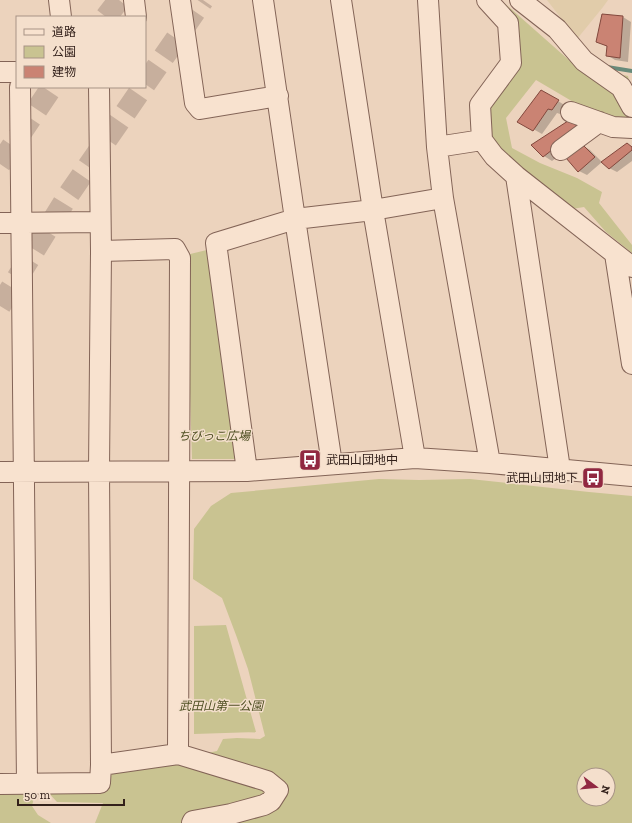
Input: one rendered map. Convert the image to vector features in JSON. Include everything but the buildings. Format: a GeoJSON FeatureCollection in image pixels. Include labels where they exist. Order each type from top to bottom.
{"type":"FeatureCollection","features":[{"type":"Feature","properties":{"kind":"street"},"geometry":{"type":"LineString","coordinates":[[59,0],[61,16]]}},
{"type":"Feature","properties":{"kind":"street"},"geometry":{"type":"LineString","coordinates":[[134,0],[136,16]]}},
{"type":"Feature","properties":{"kind":"street"},"geometry":{"type":"LineString","coordinates":[[180,0],[195,103],[200,109],[278,96]]}},
{"type":"Feature","properties":{"kind":"street"},"geometry":{"type":"LineString","coordinates":[[263,0],[332,464]]}},
{"type":"Feature","properties":{"kind":"street"},"geometry":{"type":"LineString","coordinates":[[341,0],[373,210],[415,458]]}},
{"type":"Feature","properties":{"kind":"street"},"geometry":{"type":"LineString","coordinates":[[428,0],[436,147],[443,198],[490,463]]}},
{"type":"Feature","properties":{"kind":"street"},"geometry":{"type":"LineString","coordinates":[[487,0],[508,23],[511,63],[480,105],[482,140],[494,156],[516,176],[632,267]]}},
{"type":"Feature","properties":{"kind":"street"},"geometry":{"type":"LineString","coordinates":[[520,0],[557,29],[584,61],[621,87],[632,107]]}},
{"type":"Feature","properties":{"kind":"street"},"geometry":{"type":"LineString","coordinates":[[0,72],[16,72]]}},
{"type":"Feature","properties":{"kind":"street"},"geometry":{"type":"LineString","coordinates":[[20,88],[28,783]]}},
{"type":"Feature","properties":{"kind":"street"},"geometry":{"type":"LineString","coordinates":[[0,784],[100,783],[100,88]]}},
{"type":"Feature","properties":{"kind":"street"},"geometry":{"type":"LineString","coordinates":[[571,112],[613,127],[632,128]]}},
{"type":"Feature","properties":{"kind":"street"},"geometry":{"type":"LineString","coordinates":[[561,150],[600,122]]}},
{"type":"Feature","properties":{"kind":"street"},"geometry":{"type":"LineString","coordinates":[[436,147],[482,140]]}},
{"type":"Feature","properties":{"kind":"street"},"geometry":{"type":"LineString","coordinates":[[516,176],[560,469]]}},
{"type":"Feature","properties":{"kind":"street"},"geometry":{"type":"LineString","coordinates":[[247,471],[216,243],[295,220],[373,210],[443,198]]}},
{"type":"Feature","properties":{"kind":"street"},"geometry":{"type":"LineString","coordinates":[[0,223],[100,222]]}},
{"type":"Feature","properties":{"kind":"street"},"geometry":{"type":"LineString","coordinates":[[101,251],[175,249],[180,258],[178,754]]}},
{"type":"Feature","properties":{"kind":"street"},"geometry":{"type":"LineString","coordinates":[[616,254],[632,364]]}},
{"type":"Feature","properties":{"kind":"street"},"geometry":{"type":"LineString","coordinates":[[0,472],[247,471],[415,458],[490,463],[632,476]]}},
{"type":"Feature","properties":{"kind":"street"},"geometry":{"type":"LineString","coordinates":[[101,765],[178,754],[267,781],[278,790],[270,801],[264,805],[231,814],[193,821],[192,823]]}},
{"type":"Feature","properties":{"kind":"shaded area"},"geometry":{"type":"Polygon","coordinates":[[[547,0],[608,0],[577,39],[547,0]]]}},
{"type":"Feature","properties":{"kind":"green space"},"geometry":{"type":"Polygon","coordinates":[[[492,0],[501,0],[570,61],[582,67],[628,76],[632,92],[632,122],[628,124],[575,103],[536,80],[506,118],[512,148],[540,163],[577,178],[602,192],[599,203],[632,245],[632,253],[606,232],[584,207],[572,209],[485,138],[488,106],[517,65],[492,0]]]}},
{"type":"Feature","properties":{"kind":"green space","name":"ちびっこ広場"},"geometry":{"type":"Polygon","coordinates":[[[211,249],[241,459],[192,459],[186,255],[211,249]]]}},
{"type":"Feature","properties":{"kind":"green space"},"geometry":{"type":"Polygon","coordinates":[[[379,479],[470,479],[632,496],[632,823],[95,823],[103,803],[57,802],[46,790],[105,788],[114,770],[217,751],[223,739],[260,739],[265,736],[248,669],[222,598],[193,579],[194,529],[211,506],[231,493],[379,479]]]}},
{"type":"Feature","properties":{"kind":"green space","name":"武田山第一公園"},"geometry":{"type":"Polygon","coordinates":[[[226,625],[256,732],[194,734],[194,626],[226,625]]]}},
{"type":"Feature","properties":{"kind":"green space"},"geometry":{"type":"Polygon","coordinates":[[[36,789],[32,806],[38,815],[51,823],[0,823],[0,790],[36,789]]]}},
{"type":"Feature","properties":{"kind":"waterway"},"geometry":{"type":"LineString","coordinates":[[607,67],[632,71]]}},
{"type":"Feature","properties":{"kind":"tunnel"},"geometry":{"type":"LineString","coordinates":[[107,16],[119,0]]}},
{"type":"Feature","properties":{"kind":"tunnel"},"geometry":{"type":"LineString","coordinates":[[146,83],[203,0]]}},
{"type":"Feature","properties":{"kind":"tunnel"},"geometry":{"type":"LineString","coordinates":[[0,164],[51,88]]}},
{"type":"Feature","properties":{"kind":"tunnel"},"geometry":{"type":"LineString","coordinates":[[0,306],[69,194],[142,88]]}},
{"type":"Feature","properties":{"kind":"place","name":"武田山団地中"},"geometry":{"type":"Point","coordinates":[310,460]}},
{"type":"Feature","properties":{"kind":"place","name":"武田山団地下"},"geometry":{"type":"Point","coordinates":[593,478]}}]}
